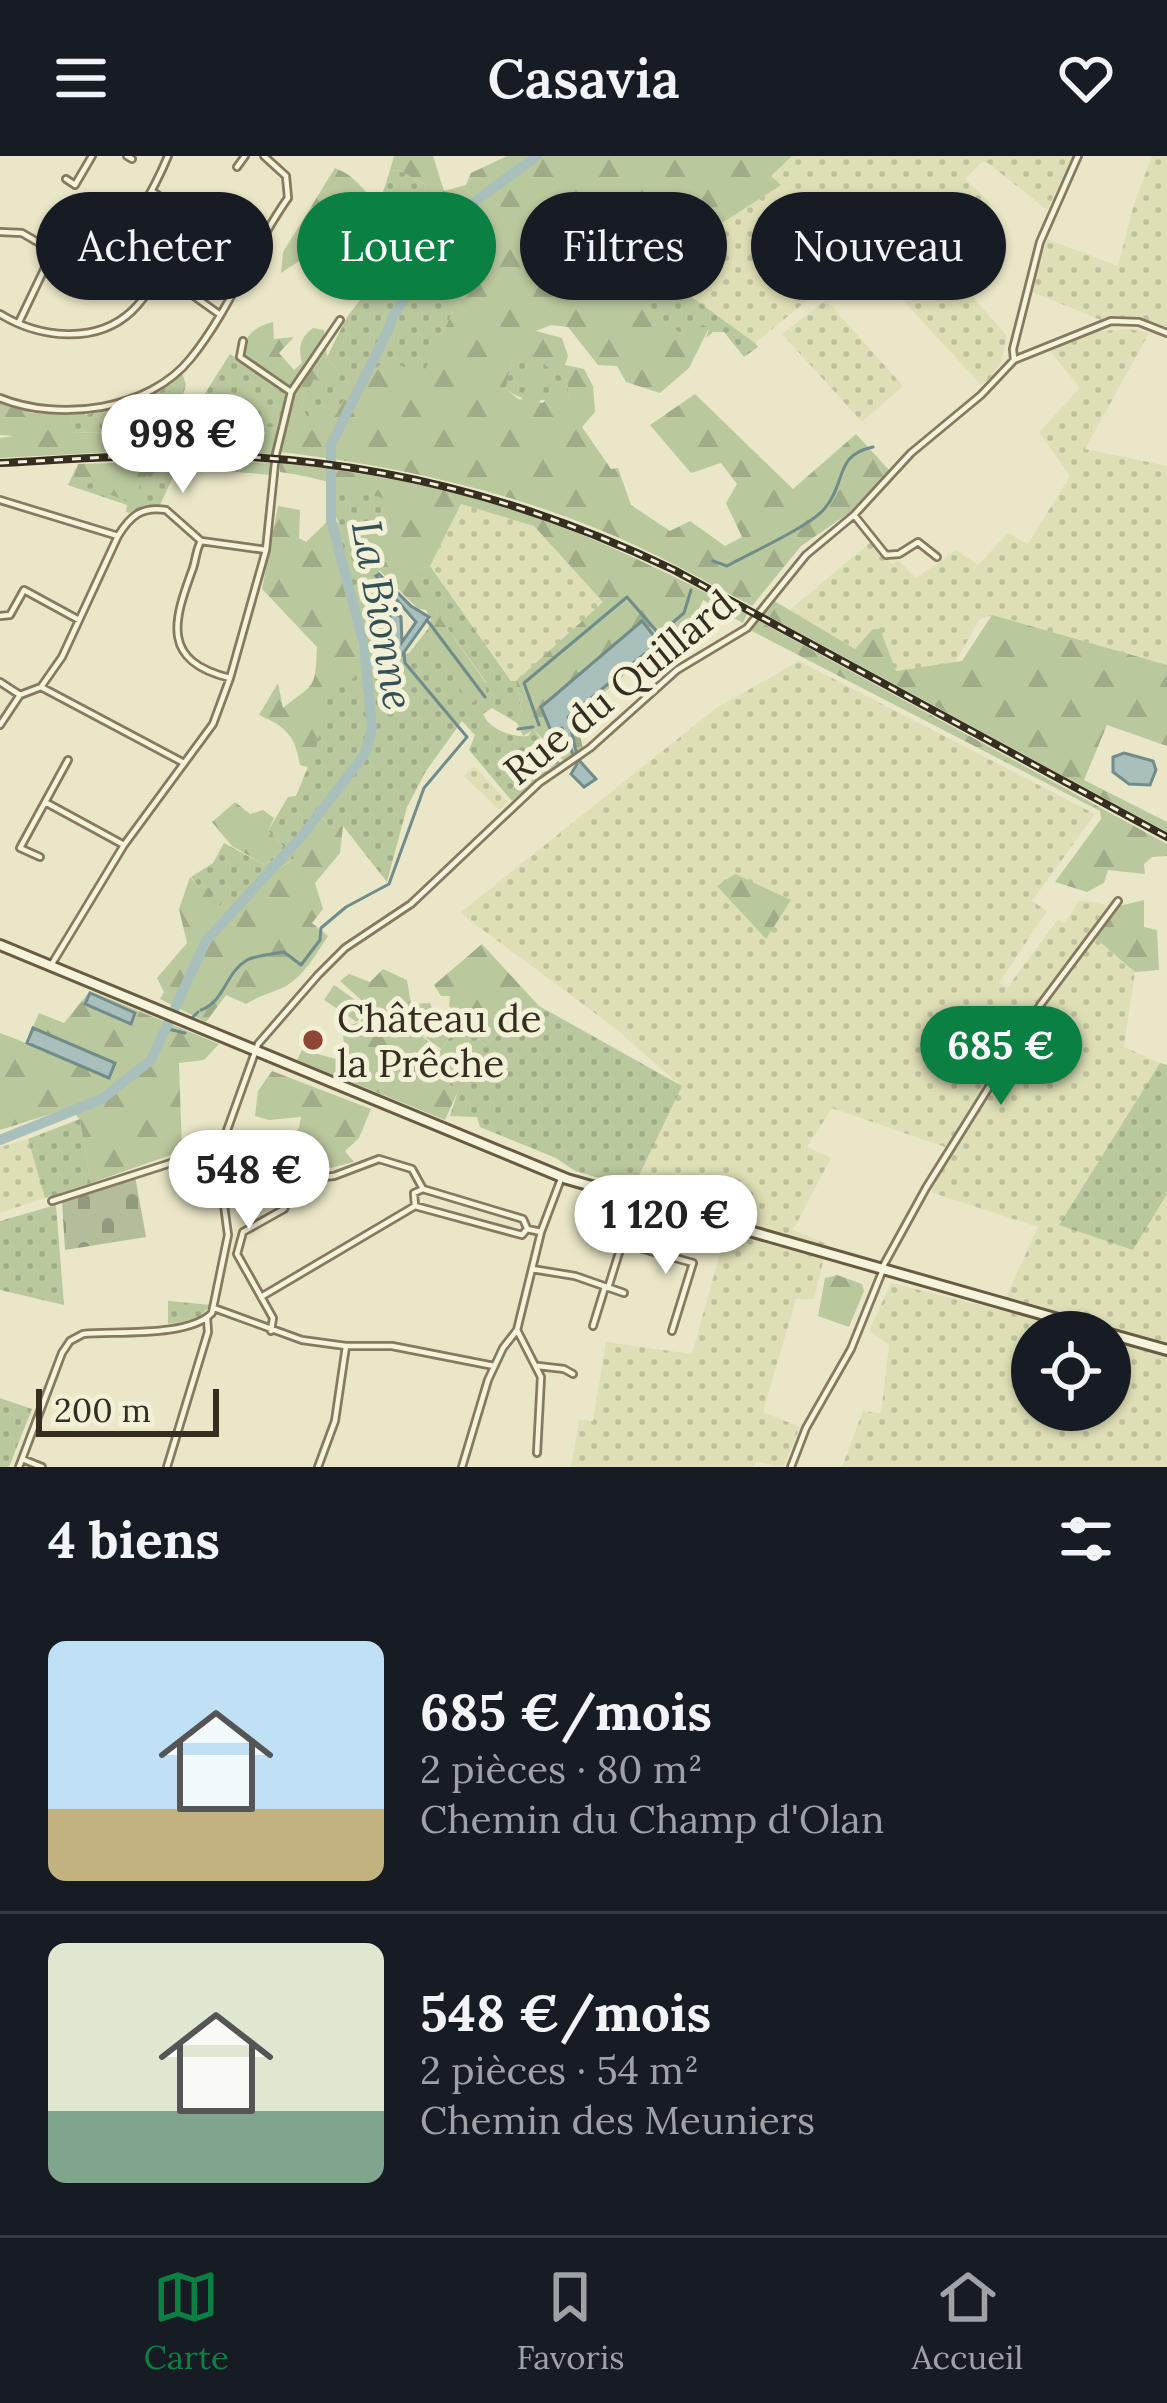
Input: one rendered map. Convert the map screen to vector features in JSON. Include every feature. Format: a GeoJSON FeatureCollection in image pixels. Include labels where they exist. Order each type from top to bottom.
{"type":"FeatureCollection","features":[{"type":"Feature","properties":{"kind":"main road"},"geometry":{"type":"LineString","coordinates":[[0,945],[562,1177],[1030,1311]]}},
{"type":"Feature","properties":{"kind":"main road"},"geometry":{"type":"LineString","coordinates":[[1131,1340],[1167,1350]]}},
{"type":"Feature","properties":{"kind":"street"},"geometry":{"type":"LineString","coordinates":[[66,179],[75,185],[92,156]]}},
{"type":"Feature","properties":{"kind":"street"},"geometry":{"type":"LineString","coordinates":[[155,192],[168,156]]}},
{"type":"Feature","properties":{"kind":"street"},"geometry":{"type":"LineString","coordinates":[[237,167],[245,156]]}},
{"type":"Feature","properties":{"kind":"street"},"geometry":{"type":"LineString","coordinates":[[263,156],[286,176],[290,189],[273,218]]}},
{"type":"Feature","properties":{"kind":"street"},"geometry":{"type":"LineString","coordinates":[[1078,156],[1040,242],[1012,349],[1014,360],[1111,321],[1139,322],[1167,333]]}},
{"type":"Feature","properties":{"kind":"street"},"geometry":{"type":"LineString","coordinates":[[0,232],[22,233],[36,241]]}},
{"type":"Feature","properties":{"kind":"street"},"geometry":{"type":"LineString","coordinates":[[19,324],[36,286]]}},
{"type":"Feature","properties":{"kind":"street"},"geometry":{"type":"LineString","coordinates":[[0,314],[19,324],[62,334],[106,326],[141,300]]}},
{"type":"Feature","properties":{"kind":"street"},"geometry":{"type":"LineString","coordinates":[[199,300],[219,314]]}},
{"type":"Feature","properties":{"kind":"street"},"geometry":{"type":"LineString","coordinates":[[0,398],[41,409],[74,410],[134,397],[162,383],[190,359],[227,300]]}},
{"type":"Feature","properties":{"kind":"street"},"geometry":{"type":"LineString","coordinates":[[276,454],[290,392],[340,320]]}},
{"type":"Feature","properties":{"kind":"street"},"geometry":{"type":"LineString","coordinates":[[243,340],[241,357],[290,392]]}},
{"type":"Feature","properties":{"kind":"street","name":"Rue du Quillard"},"geometry":{"type":"LineString","coordinates":[[221,1147],[255,1052],[284,1011],[345,948],[411,904],[526,794],[579,755],[676,670],[747,628],[806,555],[854,515],[911,453],[981,395],[1014,360]]}},
{"type":"Feature","properties":{"kind":"street"},"geometry":{"type":"LineString","coordinates":[[50,967],[124,845],[213,724],[266,550],[275,463]]}},
{"type":"Feature","properties":{"kind":"street"},"geometry":{"type":"LineString","coordinates":[[0,500],[118,536]]}},
{"type":"Feature","properties":{"kind":"street"},"geometry":{"type":"LineString","coordinates":[[0,725],[20,695],[41,687],[62,657],[127,520],[155,508],[176,515],[201,541],[266,550]]}},
{"type":"Feature","properties":{"kind":"street"},"geometry":{"type":"LineString","coordinates":[[854,515],[886,554],[899,554],[918,542],[937,557]]}},
{"type":"Feature","properties":{"kind":"street"},"geometry":{"type":"LineString","coordinates":[[201,541],[179,598],[177,642],[190,661],[230,679]]}},
{"type":"Feature","properties":{"kind":"street"},"geometry":{"type":"LineString","coordinates":[[0,616],[10,616],[24,590],[79,620]]}},
{"type":"Feature","properties":{"kind":"street"},"geometry":{"type":"LineString","coordinates":[[0,682],[20,695]]}},
{"type":"Feature","properties":{"kind":"street"},"geometry":{"type":"LineString","coordinates":[[41,687],[184,764]]}},
{"type":"Feature","properties":{"kind":"street"},"geometry":{"type":"LineString","coordinates":[[40,857],[20,848],[68,760]]}},
{"type":"Feature","properties":{"kind":"street"},"geometry":{"type":"LineString","coordinates":[[45,802],[124,845]]}},
{"type":"Feature","properties":{"kind":"street"},"geometry":{"type":"LineString","coordinates":[[790,1467],[926,1188],[1041,1004],[1118,902]]}},
{"type":"Feature","properties":{"kind":"street"},"geometry":{"type":"LineString","coordinates":[[19,1467],[62,1353],[73,1338],[186,1328],[207,1318],[214,1309],[228,1235],[221,1147],[52,1202]]}},
{"type":"Feature","properties":{"kind":"street"},"geometry":{"type":"LineString","coordinates":[[271,1330],[273,1318],[237,1254],[241,1234],[284,1209],[293,1190],[311,1178],[334,1176],[380,1159],[412,1169],[423,1190]]}},
{"type":"Feature","properties":{"kind":"street"},"geometry":{"type":"LineString","coordinates":[[462,1467],[494,1366],[517,1330],[541,1232],[562,1177]]}},
{"type":"Feature","properties":{"kind":"street"},"geometry":{"type":"LineString","coordinates":[[415,1205],[414,1193],[423,1190],[524,1219],[527,1228]]}},
{"type":"Feature","properties":{"kind":"street"},"geometry":{"type":"LineString","coordinates":[[261,1297],[415,1205],[522,1235],[527,1228]]}},
{"type":"Feature","properties":{"kind":"street"},"geometry":{"type":"LineString","coordinates":[[527,1228],[541,1232]]}},
{"type":"Feature","properties":{"kind":"street"},"geometry":{"type":"LineString","coordinates":[[588,1233],[693,1263],[672,1331]]}},
{"type":"Feature","properties":{"kind":"street"},"geometry":{"type":"LineString","coordinates":[[593,1326],[622,1243]]}},
{"type":"Feature","properties":{"kind":"street"},"geometry":{"type":"LineString","coordinates":[[532,1269],[575,1276],[623,1293]]}},
{"type":"Feature","properties":{"kind":"street"},"geometry":{"type":"LineString","coordinates":[[214,1309],[271,1330],[346,1346],[392,1346],[494,1366]]}},
{"type":"Feature","properties":{"kind":"street"},"geometry":{"type":"LineString","coordinates":[[167,1467],[208,1332],[207,1318]]}},
{"type":"Feature","properties":{"kind":"street"},"geometry":{"type":"LineString","coordinates":[[517,1330],[538,1366],[541,1398],[536,1453]]}},
{"type":"Feature","properties":{"kind":"street"},"geometry":{"type":"LineString","coordinates":[[318,1467],[335,1420],[346,1346]]}},
{"type":"Feature","properties":{"kind":"street"},"geometry":{"type":"LineString","coordinates":[[538,1366],[573,1374]]}},
{"type":"Feature","properties":{"kind":"street"},"geometry":{"type":"LineString","coordinates":[[22,1459],[42,1467]]}},
{"type":"Feature","properties":{"kind":"green space"},"geometry":{"type":"Polygon","coordinates":[[[394,156],[433,156],[444,191],[466,185],[471,173],[507,156],[792,156],[771,176],[781,185],[770,192],[751,192],[751,204],[727,220],[727,192],[520,192],[520,300],[637,300],[684,336],[703,325],[709,328],[689,368],[660,393],[626,382],[617,366],[598,365],[568,327],[551,325],[536,331],[562,338],[568,356],[565,365],[584,369],[593,386],[595,412],[582,427],[611,469],[618,468],[631,505],[670,531],[690,521],[725,546],[742,537],[726,503],[737,484],[721,463],[691,473],[650,425],[695,394],[793,489],[856,434],[889,470],[849,513],[801,546],[752,606],[635,545],[518,501],[401,471],[281,452],[282,427],[296,390],[243,356],[241,350],[253,331],[273,322],[274,339],[294,337],[279,353],[294,370],[302,363],[305,335],[313,328],[324,330],[327,357],[340,374],[339,385],[314,379],[301,407],[310,421],[320,406],[341,405],[352,385],[388,359],[422,376],[461,300],[496,300],[496,192],[425,192],[426,185],[390,170],[394,156]],[[525,350],[511,362],[506,389],[518,399],[543,403],[553,388],[570,401],[567,381],[525,350]]]}},
{"type":"Feature","properties":{"kind":"green space"},"geometry":{"type":"Polygon","coordinates":[[[792,156],[1073,156],[1047,210],[982,162],[965,179],[979,192],[768,192],[780,184],[770,176],[792,156]]]}},
{"type":"Feature","properties":{"kind":"green space"},"geometry":{"type":"Polygon","coordinates":[[[1152,156],[1167,156],[1167,329],[1141,320],[1101,320],[1032,292],[1047,239],[1118,266],[1152,156]]]}},
{"type":"Feature","properties":{"kind":"green space"},"geometry":{"type":"Polygon","coordinates":[[[335,168],[366,192],[320,192],[335,168]]]}},
{"type":"Feature","properties":{"kind":"green space"},"geometry":{"type":"Polygon","coordinates":[[[390,170],[426,185],[425,192],[383,192],[390,170]]]}},
{"type":"Feature","properties":{"kind":"green space"},"geometry":{"type":"Polygon","coordinates":[[[751,203],[751,300],[808,300],[755,343],[696,300],[727,300],[727,219],[751,203]]]}},
{"type":"Feature","properties":{"kind":"green space"},"geometry":{"type":"Polygon","coordinates":[[[297,229],[297,263],[281,273],[283,252],[297,229]]]}},
{"type":"Feature","properties":{"kind":"green space"},"geometry":{"type":"Polygon","coordinates":[[[360,300],[460,300],[422,377],[353,385],[341,405],[310,422],[301,407],[314,378],[340,374],[327,357],[360,300]]]}},
{"type":"Feature","properties":{"kind":"green space"},"geometry":{"type":"Polygon","coordinates":[[[637,300],[696,300],[758,347],[744,357],[724,332],[706,338],[709,328],[684,336],[637,300]]]}},
{"type":"Feature","properties":{"kind":"green space"},"geometry":{"type":"Polygon","coordinates":[[[826,300],[903,386],[862,422],[782,334],[826,300]]]}},
{"type":"Feature","properties":{"kind":"green space"},"geometry":{"type":"Polygon","coordinates":[[[903,300],[976,300],[1007,336],[1001,362],[981,385],[903,300]]]}},
{"type":"Feature","properties":{"kind":"green space"},"geometry":{"type":"Polygon","coordinates":[[[1100,331],[1149,333],[1085,449],[1167,466],[1167,665],[992,615],[979,620],[955,663],[896,671],[873,629],[856,649],[787,612],[871,542],[892,564],[898,560],[916,578],[956,550],[978,565],[1008,533],[1028,544],[1070,476],[1039,432],[1080,388],[1050,351],[1100,331]]]}},
{"type":"Feature","properties":{"kind":"green space"},"geometry":{"type":"Polygon","coordinates":[[[525,349],[567,381],[570,401],[530,399],[506,389],[511,362],[525,349]]]}},
{"type":"Feature","properties":{"kind":"green space"},"geometry":{"type":"Polygon","coordinates":[[[230,354],[284,390],[277,427],[71,433],[70,412],[84,411],[85,415],[128,404],[160,391],[182,372],[183,395],[197,406],[230,354]]]}},
{"type":"Feature","properties":{"kind":"green space"},"geometry":{"type":"Polygon","coordinates":[[[531,370],[548,375],[538,407],[521,402],[531,370]]]}},
{"type":"Feature","properties":{"kind":"green space"},"geometry":{"type":"Polygon","coordinates":[[[0,403],[33,413],[70,415],[72,433],[277,427],[273,454],[130,451],[0,458],[0,438],[14,436],[0,435],[0,403]]]}},
{"type":"Feature","properties":{"kind":"green space"},"geometry":{"type":"Polygon","coordinates":[[[280,462],[407,482],[517,511],[618,550],[747,614],[743,623],[703,600],[685,644],[666,638],[665,646],[679,650],[671,662],[666,663],[659,651],[649,657],[655,665],[647,671],[638,663],[576,717],[583,749],[564,761],[534,730],[523,736],[517,723],[522,712],[516,681],[603,602],[534,526],[461,504],[430,566],[417,570],[440,618],[486,683],[486,693],[469,705],[428,629],[431,620],[426,610],[418,609],[379,570],[379,591],[372,597],[363,581],[352,536],[363,524],[380,521],[391,505],[389,500],[280,472],[280,462]]]}},
{"type":"Feature","properties":{"kind":"green space"},"geometry":{"type":"Polygon","coordinates":[[[272,463],[270,475],[195,468],[148,474],[130,501],[96,490],[92,482],[80,489],[71,486],[78,464],[272,463]]]}},
{"type":"Feature","properties":{"kind":"green space"},"geometry":{"type":"Polygon","coordinates":[[[76,468],[177,468],[160,505],[130,513],[127,505],[68,485],[76,468]]]}},
{"type":"Feature","properties":{"kind":"green space"},"geometry":{"type":"Polygon","coordinates":[[[332,482],[392,505],[352,545],[395,656],[409,653],[428,629],[469,704],[486,693],[486,682],[440,618],[416,570],[430,566],[511,681],[516,681],[522,713],[517,723],[492,708],[483,714],[486,719],[515,736],[528,736],[533,729],[560,763],[512,801],[469,750],[475,735],[462,721],[407,807],[387,882],[343,826],[330,828],[322,816],[292,849],[295,858],[257,884],[237,907],[229,909],[223,903],[213,913],[202,905],[200,888],[191,877],[213,863],[224,843],[265,865],[283,846],[268,831],[288,797],[296,796],[314,752],[324,659],[360,652],[333,542],[339,523],[333,512],[332,482]]]}},
{"type":"Feature","properties":{"kind":"green space"},"geometry":{"type":"Polygon","coordinates":[[[461,504],[534,526],[604,602],[516,681],[430,566],[461,504]]]}},
{"type":"Feature","properties":{"kind":"green space"},"geometry":{"type":"Polygon","coordinates":[[[278,506],[300,510],[299,538],[306,542],[329,520],[339,523],[333,543],[360,652],[354,678],[332,687],[327,696],[312,768],[300,765],[288,733],[259,715],[278,683],[283,708],[307,689],[314,679],[316,661],[317,647],[262,589],[278,506]]]}},
{"type":"Feature","properties":{"kind":"green space"},"geometry":{"type":"Polygon","coordinates":[[[771,599],[855,649],[873,629],[880,629],[896,671],[962,661],[992,615],[1167,665],[1167,746],[1107,725],[1084,780],[1167,822],[1167,832],[761,612],[771,599]]]}},
{"type":"Feature","properties":{"kind":"green space"},"geometry":{"type":"Polygon","coordinates":[[[757,620],[1167,844],[1167,856],[1152,857],[1144,864],[1145,874],[1108,870],[1104,883],[1087,892],[1055,882],[1101,819],[1100,811],[750,630],[757,620]]]}},
{"type":"Feature","properties":{"kind":"green space"},"geometry":{"type":"Polygon","coordinates":[[[799,661],[1095,814],[1032,901],[1047,911],[999,983],[1008,987],[1058,919],[1065,923],[1079,900],[1107,905],[1089,933],[1135,972],[1124,1047],[1160,1063],[1060,1225],[1133,1250],[1167,1194],[1167,1467],[842,1467],[863,1411],[881,1413],[889,1345],[869,1331],[891,1283],[1000,1310],[1038,1227],[933,1193],[929,1181],[948,1148],[832,1108],[807,1147],[831,1158],[793,1230],[827,1244],[821,1271],[814,1299],[796,1299],[763,1412],[800,1427],[783,1467],[756,1462],[754,1467],[571,1467],[579,1420],[593,1421],[606,1342],[692,1354],[726,1232],[633,1188],[681,1086],[615,1028],[460,913],[715,709],[799,661]]]}},
{"type":"Feature","properties":{"kind":"green space"},"geometry":{"type":"Polygon","coordinates":[[[474,766],[508,802],[499,810],[464,776],[474,766]]]}},
{"type":"Feature","properties":{"kind":"green space"},"geometry":{"type":"Polygon","coordinates":[[[235,802],[250,814],[263,810],[274,818],[268,831],[283,846],[265,865],[232,846],[212,822],[235,802]]]}},
{"type":"Feature","properties":{"kind":"green space"},"geometry":{"type":"Polygon","coordinates":[[[322,816],[330,828],[343,826],[340,853],[315,883],[323,909],[312,923],[328,936],[303,972],[290,984],[246,1004],[226,995],[206,1022],[160,999],[164,992],[157,978],[187,943],[179,909],[190,877],[200,888],[210,888],[213,895],[203,905],[212,912],[223,903],[229,909],[237,907],[257,884],[294,859],[292,849],[322,816]]]}},
{"type":"Feature","properties":{"kind":"green space"},"geometry":{"type":"Polygon","coordinates":[[[735,874],[791,900],[766,939],[717,886],[735,874]]]}},
{"type":"Feature","properties":{"kind":"green space"},"geometry":{"type":"Polygon","coordinates":[[[1144,900],[1144,927],[1157,930],[1159,970],[1135,972],[1093,936],[1115,907],[1144,900]]]}},
{"type":"Feature","properties":{"kind":"green space"},"geometry":{"type":"Polygon","coordinates":[[[482,944],[539,1006],[485,1045],[449,1006],[450,996],[441,996],[434,985],[482,944]]]}},
{"type":"Feature","properties":{"kind":"green space"},"geometry":{"type":"Polygon","coordinates":[[[383,969],[407,980],[411,1004],[430,1003],[435,1016],[423,1037],[443,1053],[435,1073],[458,1091],[445,1120],[297,1060],[302,1050],[336,1059],[345,1050],[343,1035],[360,1022],[368,1006],[340,981],[349,974],[370,982],[383,969]]]}},
{"type":"Feature","properties":{"kind":"green space"},"geometry":{"type":"Polygon","coordinates":[[[334,985],[367,1008],[357,1022],[324,1000],[334,985]]]}},
{"type":"Feature","properties":{"kind":"green space"},"geometry":{"type":"Polygon","coordinates":[[[90,991],[219,1044],[204,1060],[179,1063],[182,1151],[91,1183],[80,1120],[70,1108],[0,1130],[0,1033],[26,1043],[39,1013],[64,1023],[90,991]]]}},
{"type":"Feature","properties":{"kind":"green space"},"geometry":{"type":"Polygon","coordinates":[[[539,1006],[682,1086],[633,1188],[575,1171],[556,1158],[480,1127],[477,1117],[450,1116],[458,1091],[435,1073],[441,1049],[462,1021],[485,1045],[539,1006]]]}},
{"type":"Feature","properties":{"kind":"green space"},"geometry":{"type":"Polygon","coordinates":[[[448,1008],[463,1019],[441,1049],[426,1038],[448,1008]]]}},
{"type":"Feature","properties":{"kind":"green space"},"geometry":{"type":"Polygon","coordinates":[[[1160,1063],[1167,1065],[1167,1194],[1133,1250],[1059,1225],[1160,1063]]]}},
{"type":"Feature","properties":{"kind":"green space"},"geometry":{"type":"Polygon","coordinates":[[[272,1071],[371,1109],[359,1138],[345,1151],[354,1162],[330,1168],[288,1152],[286,1139],[299,1128],[301,1117],[269,1120],[255,1116],[258,1091],[272,1071]]]}},
{"type":"Feature","properties":{"kind":"green space"},"geometry":{"type":"Polygon","coordinates":[[[80,1119],[91,1183],[45,1198],[28,1139],[80,1119]]]}},
{"type":"Feature","properties":{"kind":"green space"},"geometry":{"type":"Polygon","coordinates":[[[28,1139],[45,1198],[0,1213],[0,1147],[28,1139]]]}},
{"type":"Feature","properties":{"kind":"green space"},"geometry":{"type":"Polygon","coordinates":[[[135,1176],[146,1237],[65,1250],[62,1201],[135,1176]]]}},
{"type":"Feature","properties":{"kind":"green space"},"geometry":{"type":"Polygon","coordinates":[[[56,1205],[64,1305],[0,1290],[0,1221],[56,1205]]]}},
{"type":"Feature","properties":{"kind":"green space"},"geometry":{"type":"Polygon","coordinates":[[[837,1275],[862,1284],[864,1291],[849,1327],[818,1316],[825,1278],[837,1275]]]}},
{"type":"Feature","properties":{"kind":"green space"},"geometry":{"type":"Polygon","coordinates":[[[168,1301],[211,1305],[197,1319],[168,1324],[168,1301]]]}},
{"type":"Feature","properties":{"kind":"green space"},"geometry":{"type":"Polygon","coordinates":[[[0,1398],[32,1409],[9,1467],[0,1467],[0,1398]]]}},
{"type":"Feature","properties":{"kind":"water"},"geometry":{"type":"Polygon","coordinates":[[[376,576],[429,617],[402,655],[395,650],[390,617],[376,595],[401,617],[402,642],[416,622],[376,576]]]}},
{"type":"Feature","properties":{"kind":"water"},"geometry":{"type":"Polygon","coordinates":[[[642,621],[659,642],[568,717],[578,759],[596,779],[584,787],[571,774],[577,764],[562,728],[551,731],[541,707],[642,621]]]}},
{"type":"Feature","properties":{"kind":"water"},"geometry":{"type":"Polygon","coordinates":[[[1124,753],[1153,761],[1156,770],[1150,785],[1129,784],[1113,772],[1113,757],[1124,753]]]}},
{"type":"Feature","properties":{"kind":"water"},"geometry":{"type":"Polygon","coordinates":[[[90,993],[135,1013],[131,1024],[85,1004],[90,993]]]}},
{"type":"Feature","properties":{"kind":"water"},"geometry":{"type":"Polygon","coordinates":[[[33,1028],[115,1063],[109,1078],[27,1043],[33,1028]]]}},
{"type":"Feature","properties":{"kind":"waterway","name":"La Bionne"},"geometry":{"type":"LineString","coordinates":[[0,1140],[102,1099],[151,1060],[206,941],[301,837],[365,754],[372,728],[364,646],[331,520],[331,445],[407,286],[444,224],[537,156]]}},
{"type":"Feature","properties":{"kind":"waterway"},"geometry":{"type":"LineString","coordinates":[[713,561],[727,566],[807,523],[832,498],[852,456],[873,447]]}},
{"type":"Feature","properties":{"kind":"waterway"},"geometry":{"type":"LineString","coordinates":[[539,725],[524,683],[627,597],[659,634],[684,613],[691,590]]}},
{"type":"Feature","properties":{"kind":"waterway"},"geometry":{"type":"LineString","coordinates":[[427,620],[485,697]]}},
{"type":"Feature","properties":{"kind":"waterway"},"geometry":{"type":"LineString","coordinates":[[201,1010],[216,1000],[247,960],[284,952],[301,965],[320,940],[321,928],[346,907],[389,884],[424,788],[467,737],[405,663],[404,653]]}},
{"type":"Feature","properties":{"kind":"waterway"},"geometry":{"type":"LineString","coordinates":[[518,729],[533,727]]}},
{"type":"Feature","properties":{"kind":"waterway"},"geometry":{"type":"LineString","coordinates":[[191,1019],[198,1012]]}},
{"type":"Feature","properties":{"kind":"waterway"},"geometry":{"type":"LineString","coordinates":[[168,1029],[185,1033]]}},
{"type":"Feature","properties":{"kind":"railway"},"geometry":{"type":"LineString","coordinates":[[0,463],[173,455],[288,460],[402,477],[513,506],[674,570],[1167,837]]}},
{"type":"Feature","properties":{"kind":"place","name":"Château de la Prêche"},"geometry":{"type":"Point","coordinates":[313,1040]}}]}
